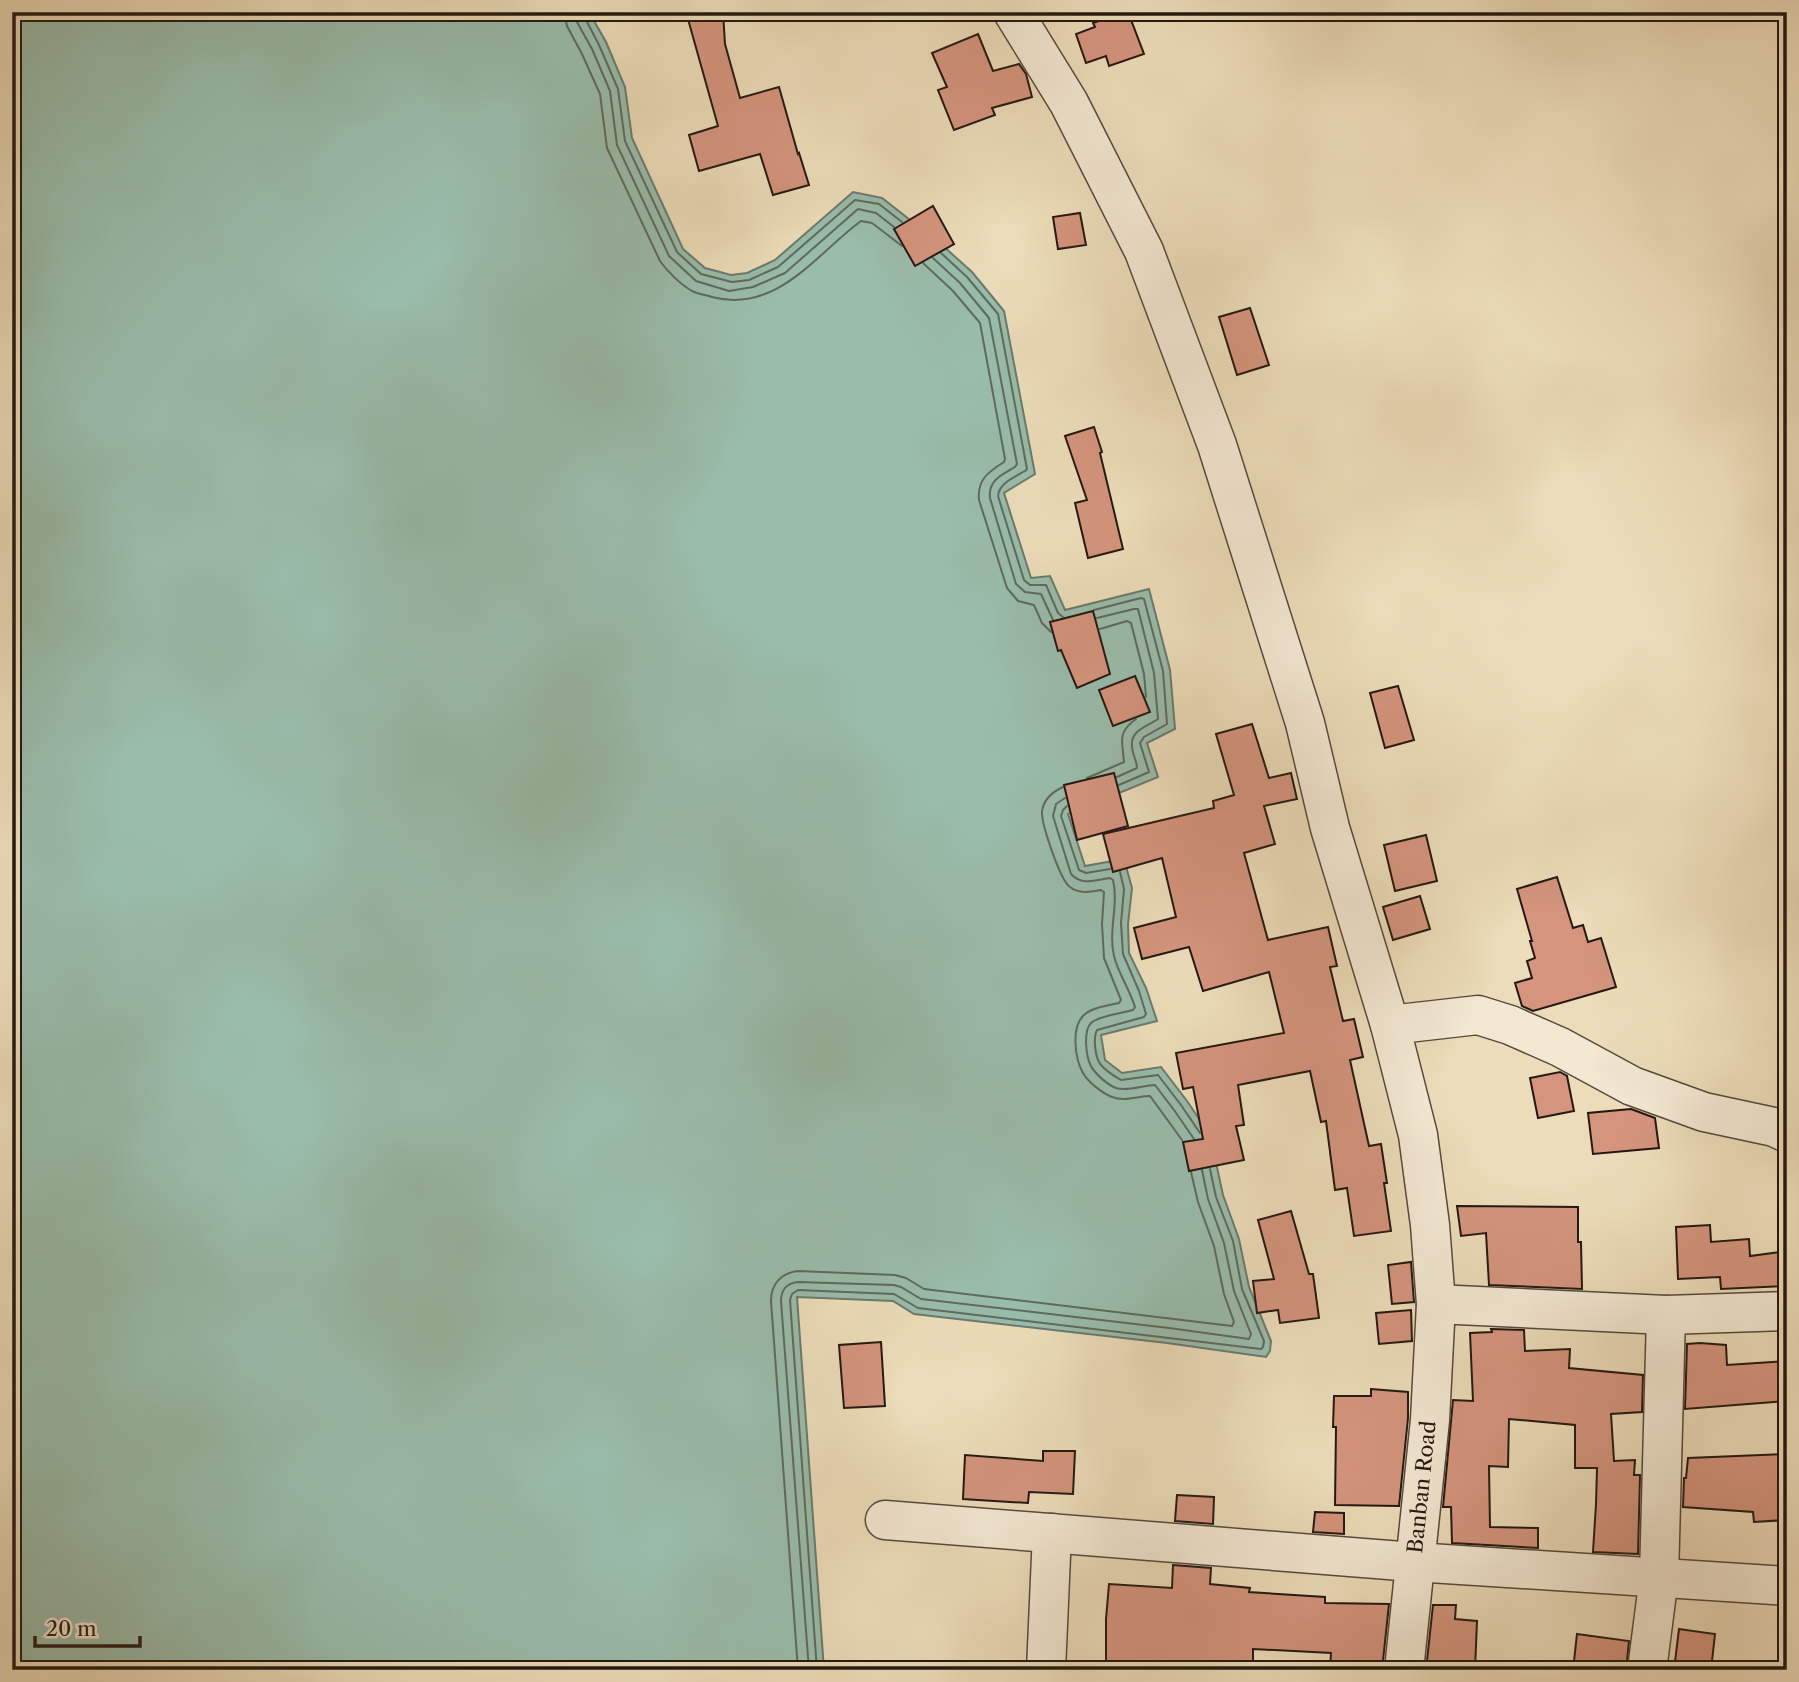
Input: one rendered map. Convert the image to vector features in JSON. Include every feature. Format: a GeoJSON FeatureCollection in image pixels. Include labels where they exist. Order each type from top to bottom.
{"type":"FeatureCollection","features":[{"type":"Feature","properties":{"kind":"street","name":"Banban Road"},"geometry":{"type":"LineString","coordinates":[[1013,12],[1069,103],[1144,251],[1217,445],[1305,723],[1330,828],[1390,1025],[1418,1135],[1430,1225],[1436,1304],[1430,1420],[1404,1670]]}},
{"type":"Feature","properties":{"kind":"street"},"geometry":{"type":"LineString","coordinates":[[1390,1025],[1478,1015],[1510,1025],[1560,1047],[1632,1086],[1704,1112],[1774,1127],[1787,1133]]}},
{"type":"Feature","properties":{"kind":"street"},"geometry":{"type":"LineString","coordinates":[[1436,1304],[1666,1315],[1787,1311]]}},
{"type":"Feature","properties":{"kind":"street"},"geometry":{"type":"LineString","coordinates":[[1647,1670],[1659,1577],[1666,1315]]}},
{"type":"Feature","properties":{"kind":"street"},"geometry":{"type":"LineString","coordinates":[[885,1520],[1414,1562],[1787,1586]]}},
{"type":"Feature","properties":{"kind":"street"},"geometry":{"type":"LineString","coordinates":[[1046,1670],[1052,1533]]}},
{"type":"Feature","properties":{"kind":"water"},"geometry":{"type":"Polygon","coordinates":[[[12,12],[589,12],[606,42],[625,87],[632,138],[683,249],[705,268],[731,275],[747,273],[775,260],[853,192],[882,198],[972,272],[1004,311],[1035,474],[1004,493],[1031,578],[1050,576],[1065,610],[1149,589],[1170,670],[1175,729],[1147,743],[1158,777],[1068,814],[1085,866],[1124,859],[1132,888],[1128,924],[1129,953],[1146,988],[1157,1021],[1101,1035],[1105,1060],[1122,1073],[1161,1067],[1210,1135],[1223,1195],[1239,1239],[1249,1287],[1271,1341],[1270,1351],[1266,1357],[914,1314],[893,1301],[797,1297],[824,1670],[12,1670],[12,12]]]}},
{"type":"Feature","properties":{"kind":"building"},"geometry":{"type":"Polygon","coordinates":[[[686,12],[723,12],[725,44],[740,98],[779,87],[809,185],[773,195],[760,154],[699,171],[689,135],[718,126],[686,12]]]}},
{"type":"Feature","properties":{"kind":"building"},"geometry":{"type":"Polygon","coordinates":[[[1128,12],[1144,54],[1109,66],[1106,56],[1086,63],[1076,34],[1095,27],[1093,23],[1128,12]]]}},
{"type":"Feature","properties":{"kind":"building"},"geometry":{"type":"Polygon","coordinates":[[[978,34],[993,71],[1019,64],[1026,74],[1032,97],[992,108],[995,115],[954,130],[938,90],[947,87],[932,53],[978,34]]]}},
{"type":"Feature","properties":{"kind":"building"},"geometry":{"type":"Polygon","coordinates":[[[933,206],[954,244],[915,266],[894,229],[933,206]]]}},
{"type":"Feature","properties":{"kind":"building"},"geometry":{"type":"Polygon","coordinates":[[[1080,213],[1086,245],[1058,249],[1053,217],[1080,213]]]}},
{"type":"Feature","properties":{"kind":"building"},"geometry":{"type":"Polygon","coordinates":[[[1250,308],[1269,365],[1237,375],[1219,317],[1250,308]]]}},
{"type":"Feature","properties":{"kind":"building"},"geometry":{"type":"Polygon","coordinates":[[[1094,427],[1123,549],[1088,558],[1075,503],[1087,500],[1065,436],[1094,427]]]}},
{"type":"Feature","properties":{"kind":"building"},"geometry":{"type":"Polygon","coordinates":[[[1093,611],[1110,674],[1077,688],[1061,650],[1058,651],[1050,622],[1093,611]]]}},
{"type":"Feature","properties":{"kind":"building"},"geometry":{"type":"Polygon","coordinates":[[[1135,676],[1150,712],[1113,726],[1099,690],[1135,676]]]}},
{"type":"Feature","properties":{"kind":"building"},"geometry":{"type":"Polygon","coordinates":[[[1398,686],[1414,740],[1385,748],[1370,693],[1398,686]]]}},
{"type":"Feature","properties":{"kind":"building"},"geometry":{"type":"Polygon","coordinates":[[[1252,724],[1269,778],[1291,773],[1297,799],[1264,806],[1275,844],[1244,853],[1268,940],[1328,927],[1337,966],[1330,967],[1343,1021],[1354,1019],[1363,1057],[1350,1060],[1369,1146],[1381,1144],[1391,1231],[1354,1236],[1347,1188],[1335,1190],[1326,1121],[1321,1122],[1310,1071],[1238,1085],[1244,1125],[1236,1126],[1244,1160],[1189,1171],[1183,1142],[1203,1139],[1193,1087],[1183,1089],[1176,1053],[1284,1033],[1269,972],[1203,991],[1189,947],[1142,959],[1134,928],[1176,917],[1162,858],[1113,872],[1103,834],[1214,808],[1213,801],[1234,795],[1216,734],[1252,724]]]}},
{"type":"Feature","properties":{"kind":"building"},"geometry":{"type":"Polygon","coordinates":[[[1114,773],[1128,826],[1077,840],[1064,785],[1114,773]]]}},
{"type":"Feature","properties":{"kind":"building"},"geometry":{"type":"Polygon","coordinates":[[[1426,835],[1437,881],[1395,891],[1384,845],[1426,835]]]}},
{"type":"Feature","properties":{"kind":"building"},"geometry":{"type":"Polygon","coordinates":[[[1557,877],[1573,928],[1583,925],[1588,942],[1601,938],[1616,987],[1533,1011],[1522,1006],[1515,983],[1532,978],[1527,961],[1535,958],[1517,889],[1557,877]]]}},
{"type":"Feature","properties":{"kind":"building"},"geometry":{"type":"Polygon","coordinates":[[[1420,896],[1430,929],[1393,940],[1383,907],[1420,896]]]}},
{"type":"Feature","properties":{"kind":"building"},"geometry":{"type":"Polygon","coordinates":[[[1560,1072],[1567,1076],[1574,1111],[1538,1118],[1530,1078],[1560,1072]]]}},
{"type":"Feature","properties":{"kind":"building"},"geometry":{"type":"Polygon","coordinates":[[[1631,1109],[1655,1118],[1659,1148],[1593,1154],[1588,1113],[1631,1109]]]}},
{"type":"Feature","properties":{"kind":"building"},"geometry":{"type":"Polygon","coordinates":[[[1457,1206],[1578,1207],[1582,1289],[1489,1285],[1486,1233],[1461,1236],[1457,1206]]]}},
{"type":"Feature","properties":{"kind":"building"},"geometry":{"type":"Polygon","coordinates":[[[1291,1211],[1309,1274],[1313,1274],[1319,1318],[1280,1323],[1278,1310],[1257,1313],[1253,1281],[1274,1279],[1258,1220],[1291,1211]]]}},
{"type":"Feature","properties":{"kind":"building"},"geometry":{"type":"Polygon","coordinates":[[[1710,1225],[1711,1242],[1749,1239],[1750,1256],[1787,1251],[1787,1286],[1721,1289],[1720,1277],[1678,1279],[1676,1227],[1710,1225]]]}},
{"type":"Feature","properties":{"kind":"building"},"geometry":{"type":"Polygon","coordinates":[[[1411,1262],[1414,1302],[1392,1304],[1388,1265],[1411,1262]]]}},
{"type":"Feature","properties":{"kind":"building"},"geometry":{"type":"Polygon","coordinates":[[[1411,1310],[1412,1341],[1379,1344],[1376,1313],[1411,1310]]]}},
{"type":"Feature","properties":{"kind":"building"},"geometry":{"type":"Polygon","coordinates":[[[1491,1329],[1524,1330],[1525,1351],[1570,1349],[1569,1368],[1643,1375],[1642,1412],[1611,1414],[1614,1461],[1635,1460],[1634,1475],[1640,1475],[1638,1554],[1593,1552],[1597,1468],[1575,1468],[1575,1425],[1509,1419],[1508,1467],[1489,1466],[1490,1527],[1538,1528],[1538,1548],[1452,1543],[1451,1507],[1443,1507],[1453,1400],[1473,1401],[1470,1333],[1492,1332],[1491,1329]]]}},
{"type":"Feature","properties":{"kind":"building"},"geometry":{"type":"Polygon","coordinates":[[[881,1342],[885,1406],[844,1408],[839,1345],[881,1342]]]}},
{"type":"Feature","properties":{"kind":"building"},"geometry":{"type":"Polygon","coordinates":[[[1687,1344],[1726,1345],[1727,1365],[1787,1361],[1787,1401],[1685,1409],[1687,1344]]]}},
{"type":"Feature","properties":{"kind":"building"},"geometry":{"type":"Polygon","coordinates":[[[1371,1389],[1408,1392],[1399,1506],[1335,1505],[1334,1396],[1371,1396],[1371,1389]]]}},
{"type":"Feature","properties":{"kind":"building"},"geometry":{"type":"Polygon","coordinates":[[[1043,1451],[1075,1451],[1073,1494],[1029,1492],[1028,1503],[963,1499],[965,1455],[1043,1461],[1043,1451]]]}},
{"type":"Feature","properties":{"kind":"building"},"geometry":{"type":"Polygon","coordinates":[[[1783,1454],[1786,1520],[1754,1522],[1753,1512],[1683,1507],[1688,1458],[1783,1454]]]}},
{"type":"Feature","properties":{"kind":"building"},"geometry":{"type":"Polygon","coordinates":[[[1177,1495],[1214,1497],[1213,1524],[1175,1521],[1177,1495]]]}},
{"type":"Feature","properties":{"kind":"building"},"geometry":{"type":"Polygon","coordinates":[[[1315,1512],[1344,1513],[1344,1534],[1313,1532],[1315,1512]]]}},
{"type":"Feature","properties":{"kind":"building"},"geometry":{"type":"Polygon","coordinates":[[[1173,1565],[1211,1568],[1210,1584],[1250,1588],[1249,1592],[1325,1597],[1325,1603],[1389,1604],[1382,1670],[1330,1670],[1331,1653],[1253,1649],[1253,1670],[1106,1670],[1109,1584],[1172,1588],[1173,1565]]]}},
{"type":"Feature","properties":{"kind":"building"},"geometry":{"type":"Polygon","coordinates":[[[1433,1605],[1456,1605],[1455,1619],[1477,1621],[1475,1670],[1426,1670],[1433,1605]]]}},
{"type":"Feature","properties":{"kind":"building"},"geometry":{"type":"Polygon","coordinates":[[[1679,1629],[1715,1634],[1711,1670],[1674,1670],[1679,1629]]]}},
{"type":"Feature","properties":{"kind":"building"},"geometry":{"type":"Polygon","coordinates":[[[1577,1634],[1629,1641],[1626,1670],[1573,1670],[1577,1634]]]}}]}
